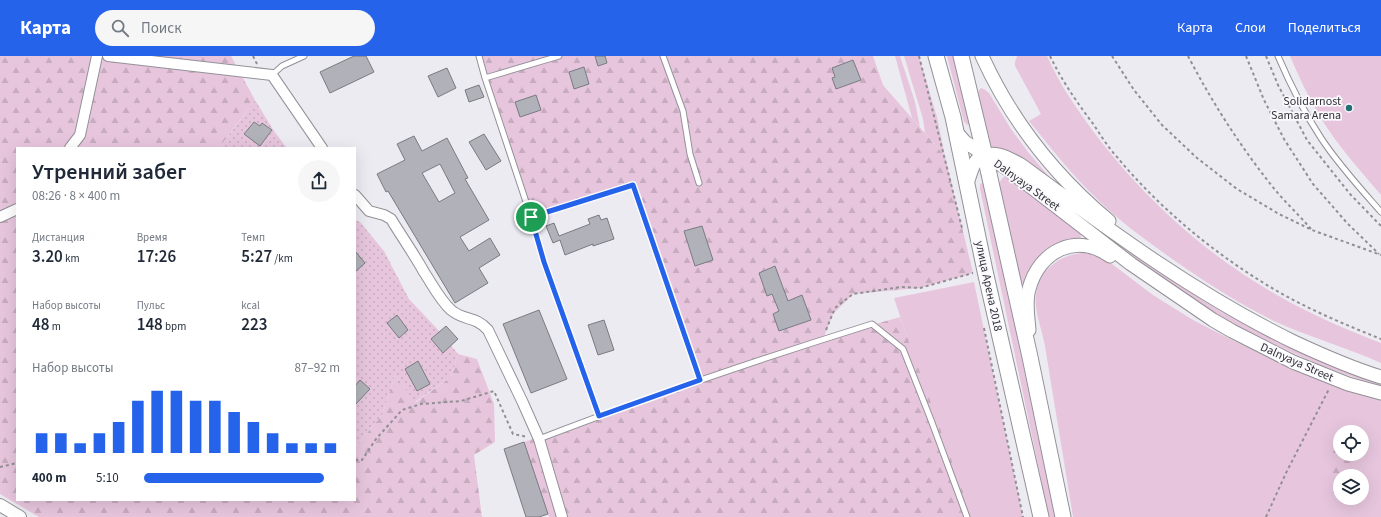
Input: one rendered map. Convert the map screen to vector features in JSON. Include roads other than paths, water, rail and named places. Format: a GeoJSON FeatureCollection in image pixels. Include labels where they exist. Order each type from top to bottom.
{"type":"FeatureCollection","features":[{"type":"Feature","properties":{"kind":"main road","name":"улица Арена 2018"},"geometry":{"type":"LineString","coordinates":[[936,56],[957,133],[967,183],[977,274],[1041,517]]}},
{"type":"Feature","properties":{"kind":"main road","name":"улица Арена 2018"},"geometry":{"type":"LineString","coordinates":[[961,56],[1030,357],[1063,517]]}},
{"type":"Feature","properties":{"kind":"main road"},"geometry":{"type":"LineString","coordinates":[[982,56],[1019,124],[1064,178],[1101,214],[1170,272]]}},
{"type":"Feature","properties":{"kind":"main road"},"geometry":{"type":"LineString","coordinates":[[957,133],[965,142],[985,156],[977,160],[967,183]]}},
{"type":"Feature","properties":{"kind":"main road","name":"Dalnyaya Street"},"geometry":{"type":"LineString","coordinates":[[985,156],[996,153],[1020,165],[1100,224],[1170,272],[1256,324],[1340,362],[1381,376]]}},
{"type":"Feature","properties":{"kind":"main road","name":"Dalnyaya Street"},"geometry":{"type":"LineString","coordinates":[[985,156],[1009,170],[1131,264],[1213,320],[1293,362],[1334,379],[1381,393]]}},
{"type":"Feature","properties":{"kind":"main road"},"geometry":{"type":"LineString","coordinates":[[1030,357],[1027,305],[1028,290],[1038,270],[1050,255],[1059,249],[1074,245],[1087,245],[1102,250],[1178,304],[1213,320]]}},
{"type":"Feature","properties":{"kind":"street"},"geometry":{"type":"LineString","coordinates":[[71,147],[80,134],[96,56]]}},
{"type":"Feature","properties":{"kind":"street"},"geometry":{"type":"LineString","coordinates":[[108,56],[272,75],[321,147]]}},
{"type":"Feature","properties":{"kind":"street"},"geometry":{"type":"LineString","coordinates":[[356,197],[369,211],[384,215],[391,219],[436,291],[450,310],[461,317],[473,319],[483,324],[488,330],[539,439],[562,517]]}},
{"type":"Feature","properties":{"kind":"street"},"geometry":{"type":"LineString","coordinates":[[0,217],[16,210]]}},
{"type":"Feature","properties":{"kind":"street"},"geometry":{"type":"LineString","coordinates":[[0,506],[20,517]]}},
{"type":"Feature","properties":{"kind":"lane"},"geometry":{"type":"LineString","coordinates":[[272,75],[282,66],[304,56]]}},
{"type":"Feature","properties":{"kind":"lane"},"geometry":{"type":"LineString","coordinates":[[480,56],[485,78],[531,217],[544,262],[599,416]]}},
{"type":"Feature","properties":{"kind":"lane"},"geometry":{"type":"LineString","coordinates":[[485,78],[559,56]]}},
{"type":"Feature","properties":{"kind":"lane"},"geometry":{"type":"LineString","coordinates":[[663,56],[683,111],[690,154],[699,183]]}},
{"type":"Feature","properties":{"kind":"lane"},"geometry":{"type":"LineString","coordinates":[[1278,56],[1292,90],[1321,138],[1351,177],[1381,212]]}},
{"type":"Feature","properties":{"kind":"lane"},"geometry":{"type":"LineString","coordinates":[[531,217],[633,185],[700,380]]}},
{"type":"Feature","properties":{"kind":"lane"},"geometry":{"type":"LineString","coordinates":[[539,439],[700,380],[872,324],[903,349],[967,517]]}},
{"type":"Feature","properties":{"kind":"place","name":"Solidarnost Samara Arena"},"geometry":{"type":"Point","coordinates":[1349,108]}}]}
